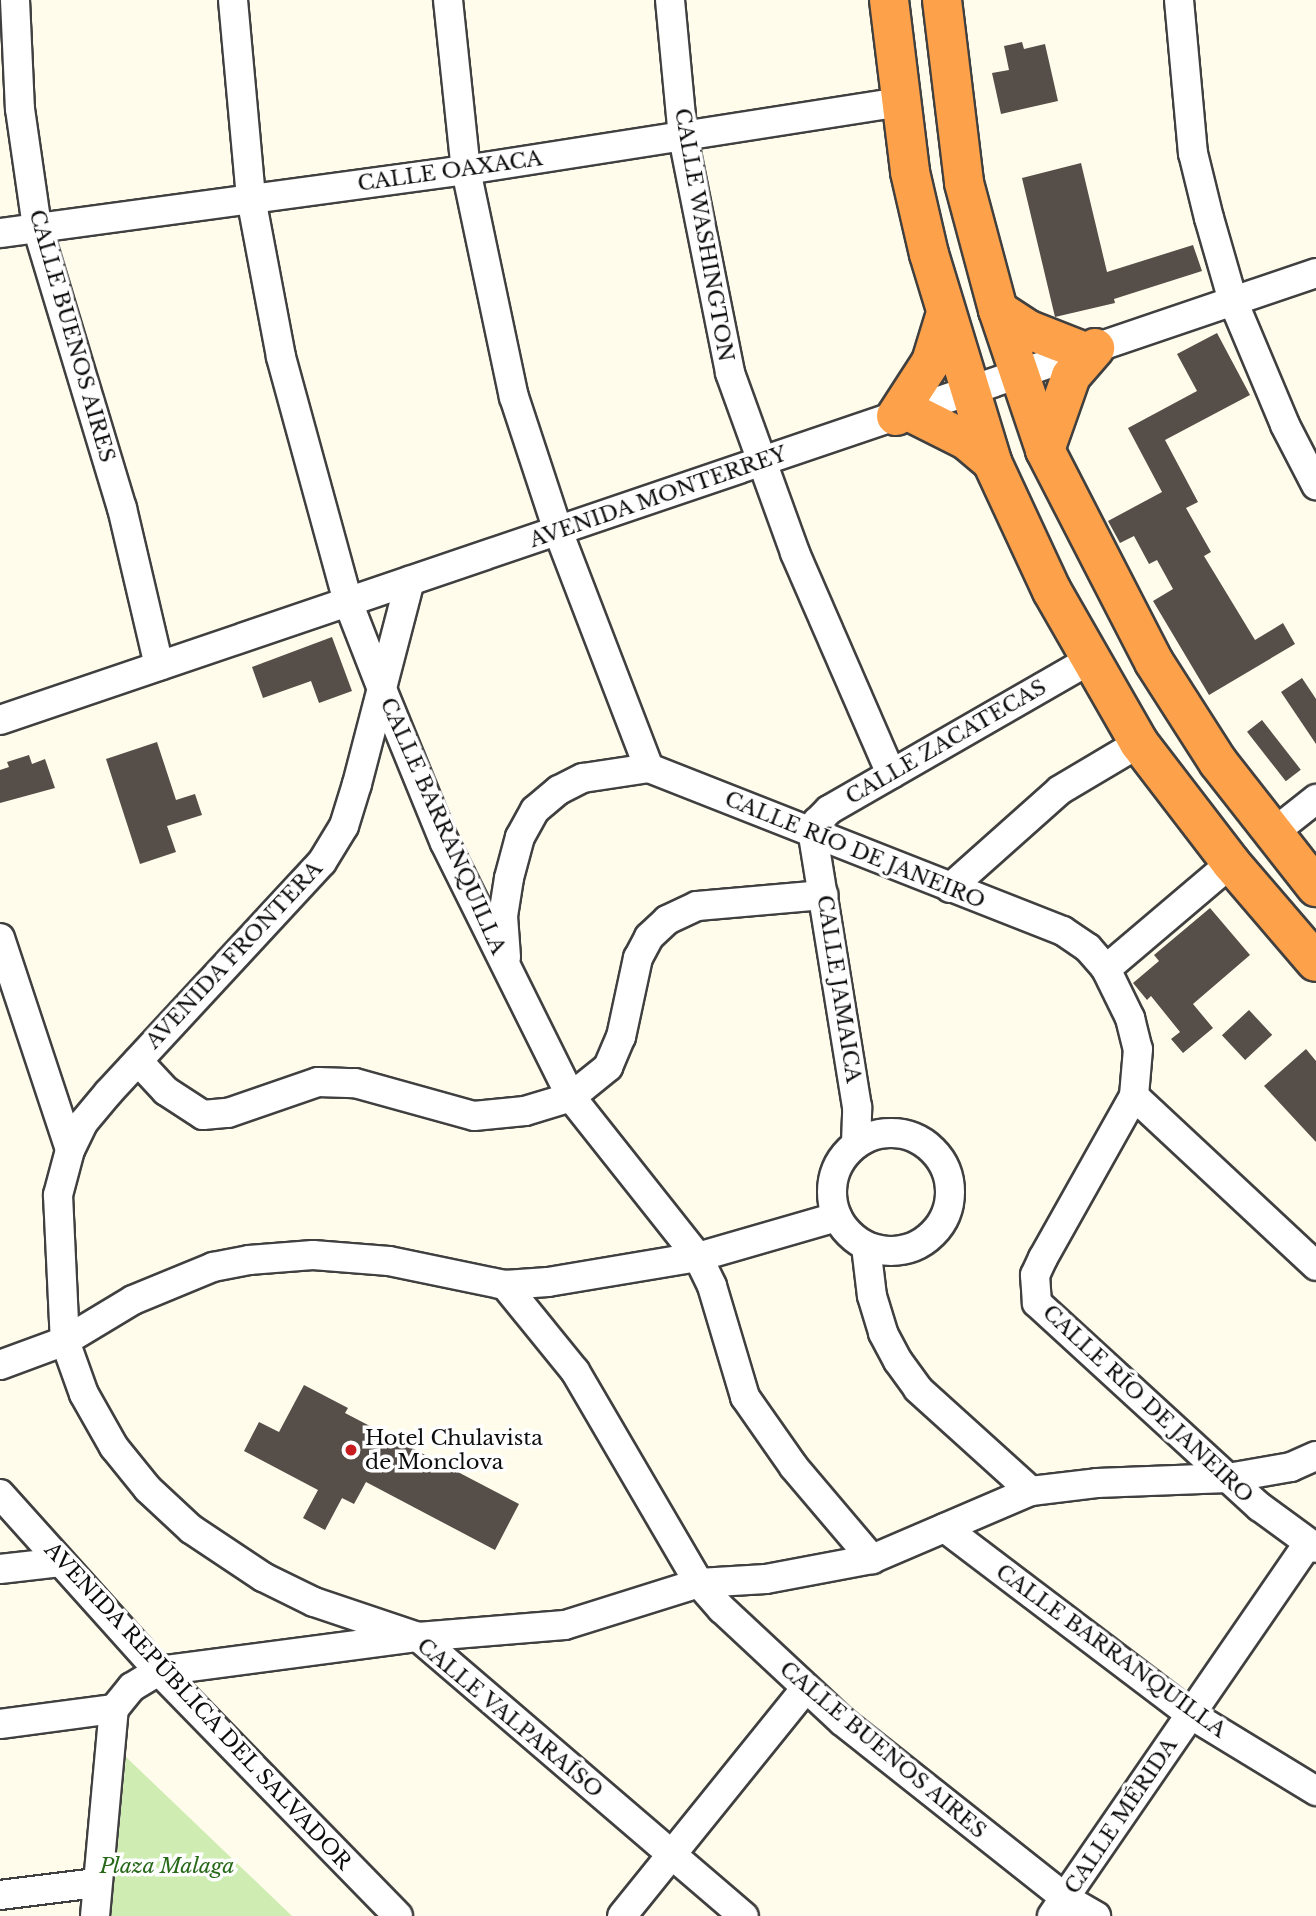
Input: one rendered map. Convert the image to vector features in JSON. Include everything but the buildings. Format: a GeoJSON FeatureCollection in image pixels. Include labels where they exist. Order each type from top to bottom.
{"type":"FeatureCollection","features":[{"type":"Feature","properties":{"kind":"highway"},"geometry":{"type":"LineString","coordinates":[[889,0],[899,102],[911,172],[946,313],[992,462],[1052,591],[1139,743],[1231,863],[1316,962]]}},
{"type":"Feature","properties":{"kind":"highway"},"geometry":{"type":"LineString","coordinates":[[942,0],[958,151],[998,310],[1045,450],[1110,583],[1154,662],[1218,762],[1316,887]]}},
{"type":"Feature","properties":{"kind":"highway"},"geometry":{"type":"LineString","coordinates":[[998,310],[1029,330],[1090,350],[1071,376],[1045,450]]}},
{"type":"Feature","properties":{"kind":"highway"},"geometry":{"type":"LineString","coordinates":[[946,313],[931,362],[903,414],[966,440],[992,462]]}},
{"type":"Feature","properties":{"kind":"street","name":"CALLE BUENOS AIRES"},"geometry":{"type":"LineString","coordinates":[[15,0],[20,109],[37,227],[122,508],[159,666]]}},
{"type":"Feature","properties":{"kind":"street","name":"CALLE BARRANQUILLA"},"geometry":{"type":"LineString","coordinates":[[233,0],[251,198],[281,357],[348,602],[445,843],[571,1097],[698,1256],[712,1286],[745,1397],[794,1467],[872,1559]]}},
{"type":"Feature","properties":{"kind":"street"},"geometry":{"type":"LineString","coordinates":[[448,0],[466,170],[514,397],[558,531],[649,768],[583,778],[558,790],[535,810],[520,837],[509,878],[503,916],[507,970]]}},
{"type":"Feature","properties":{"kind":"street","name":"CALLE WASHINGTON"},"geometry":{"type":"LineString","coordinates":[[670,0],[683,137],[730,373],[759,463],[891,774]]}},
{"type":"Feature","properties":{"kind":"street"},"geometry":{"type":"LineString","coordinates":[[1179,0],[1193,153],[1233,301],[1285,425],[1316,485]]}},
{"type":"Feature","properties":{"kind":"street","name":"CALLE OAXACA"},"geometry":{"type":"LineString","coordinates":[[0,233],[466,170],[899,102]]}},
{"type":"Feature","properties":{"kind":"street","name":"AVENIDA MONTERREY"},"geometry":{"type":"LineString","coordinates":[[0,720],[1316,272]]}},
{"type":"Feature","properties":{"kind":"street","name":"AVENIDA FRONTERA"},"geometry":{"type":"LineString","coordinates":[[70,1150],[83,1123],[322,862],[344,826],[410,581]]}},
{"type":"Feature","properties":{"kind":"street","name":"CALLE ZACATECAS"},"geometry":{"type":"LineString","coordinates":[[813,836],[817,822],[829,810],[1090,660]]}},
{"type":"Feature","properties":{"kind":"street"},"geometry":{"type":"LineString","coordinates":[[950,888],[1060,790],[1139,743]]}},
{"type":"Feature","properties":{"kind":"street","name":"CALLE RÍO DE JANEIRO"},"geometry":{"type":"LineString","coordinates":[[649,768],[813,836],[1063,931],[1088,948],[1105,969],[1130,1018],[1138,1049],[1134,1096],[1043,1258],[1034,1291],[1037,1303],[1228,1478],[1312,1545]]}},
{"type":"Feature","properties":{"kind":"street"},"geometry":{"type":"LineString","coordinates":[[1273,833],[1316,799]]}},
{"type":"Feature","properties":{"kind":"street","name":"CALLE JAMAICA"},"geometry":{"type":"LineString","coordinates":[[813,836],[857,1107],[856,1144]]}},
{"type":"Feature","properties":{"kind":"street"},"geometry":{"type":"LineString","coordinates":[[1105,969],[1231,863]]}},
{"type":"Feature","properties":{"kind":"street"},"geometry":{"type":"LineString","coordinates":[[138,1061],[166,1091],[202,1115],[228,1113],[318,1082],[355,1083],[474,1116],[525,1111],[571,1097],[608,1067],[621,1037],[638,958],[649,937],[667,920],[697,906],[824,895]]}},
{"type":"Feature","properties":{"kind":"street"},"geometry":{"type":"LineString","coordinates":[[0,938],[70,1150]]}},
{"type":"Feature","properties":{"kind":"street"},"geometry":{"type":"LineString","coordinates":[[1134,1096],[1316,1266]]}},
{"type":"Feature","properties":{"kind":"street"},"geometry":{"type":"LineString","coordinates":[[892,1133],[911,1136],[941,1159],[949,1177],[946,1214],[922,1243],[885,1251],[866,1246],[837,1217],[832,1197],[833,1177],[842,1158],[856,1144],[892,1133]]}},
{"type":"Feature","properties":{"kind":"street","name":"CALLE VALPARAÍSO"},"geometry":{"type":"LineString","coordinates":[[70,1150],[58,1195],[65,1341],[84,1394],[114,1447],[148,1489],[191,1529],[263,1577],[314,1602],[418,1637],[671,1858],[744,1916]]}},
{"type":"Feature","properties":{"kind":"street"},"geometry":{"type":"LineString","coordinates":[[0,1365],[65,1341],[133,1300],[212,1267],[313,1255],[389,1261],[505,1285],[579,1279],[698,1256],[837,1217]]}},
{"type":"Feature","properties":{"kind":"street"},"geometry":{"type":"LineString","coordinates":[[866,1246],[872,1296],[883,1333],[898,1361],[918,1389],[1031,1490]]}},
{"type":"Feature","properties":{"kind":"street","name":"CALLE BUENOS AIRES"},"geometry":{"type":"LineString","coordinates":[[505,1285],[575,1371],[699,1583],[805,1689],[1059,1907],[1096,1916]]}},
{"type":"Feature","properties":{"kind":"street"},"geometry":{"type":"LineString","coordinates":[[94,1916],[114,1709],[132,1687],[159,1671],[418,1637],[565,1625],[699,1583],[766,1578],[872,1559],[1031,1490],[1097,1483],[1228,1478],[1291,1467],[1316,1456]]}},
{"type":"Feature","properties":{"kind":"street","name":"AVENIDA REPÚBLICA DEL SALVADOR"},"geometry":{"type":"LineString","coordinates":[[0,1494],[159,1671],[386,1913]]}},
{"type":"Feature","properties":{"kind":"street","name":"CALLE BARRANQUILLA"},"geometry":{"type":"LineString","coordinates":[[945,1528],[1190,1714],[1316,1791]]}},
{"type":"Feature","properties":{"kind":"street","name":"CALLE MÉRIDA"},"geometry":{"type":"LineString","coordinates":[[1059,1907],[1190,1714],[1312,1545]]}},
{"type":"Feature","properties":{"kind":"street"},"geometry":{"type":"LineString","coordinates":[[0,1569],[61,1562]]}},
{"type":"Feature","properties":{"kind":"street"},"geometry":{"type":"LineString","coordinates":[[622,1916],[805,1689]]}},
{"type":"Feature","properties":{"kind":"street"},"geometry":{"type":"LineString","coordinates":[[0,1724],[114,1709]]}},
{"type":"Feature","properties":{"kind":"street"},"geometry":{"type":"LineString","coordinates":[[0,1895],[96,1883]]}},
{"type":"Feature","properties":{"kind":"green space","name":"Plaza Malaga"},"geometry":{"type":"Polygon","coordinates":[[[126,1757],[292,1916],[111,1916],[126,1757]]]}},
{"type":"Feature","properties":{"kind":"place","name":"Hotel Chulavista de Monclova"},"geometry":{"type":"Point","coordinates":[351,1450]}}]}
